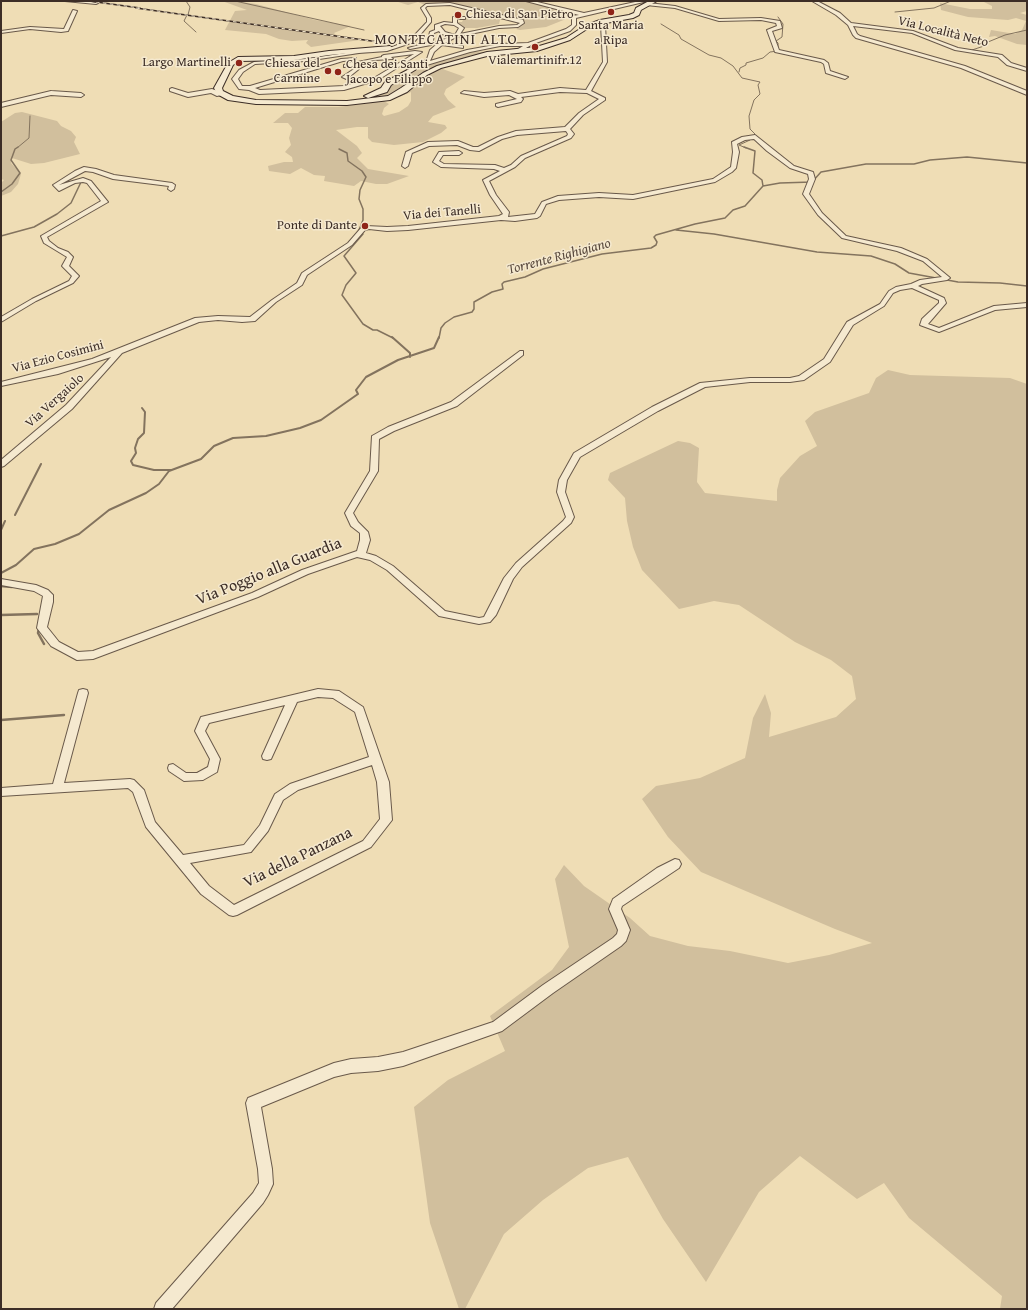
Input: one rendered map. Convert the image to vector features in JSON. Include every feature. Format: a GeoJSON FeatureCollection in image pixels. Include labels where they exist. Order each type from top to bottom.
{"type":"FeatureCollection","features":[{"type":"Feature","properties":{"kind":"street"},"geometry":{"type":"LineString","coordinates":[[67,1],[96,3]]}},
{"type":"Feature","properties":{"kind":"street"},"geometry":{"type":"LineString","coordinates":[[528,1],[557,9],[584,14]]}},
{"type":"Feature","properties":{"kind":"street"},"geometry":{"type":"LineString","coordinates":[[814,1],[838,14],[850,24],[855,35],[858,37],[963,67],[1027,93]]}},
{"type":"Feature","properties":{"kind":"street"},"geometry":{"type":"LineString","coordinates":[[172,90],[188,95],[212,91],[217,94],[246,101],[347,103],[390,98],[404,90],[425,74],[439,67],[487,54],[537,49],[568,39],[588,26],[637,14],[638,9],[648,3]]}},
{"type":"Feature","properties":{"kind":"street"},"geometry":{"type":"LineString","coordinates":[[517,51],[531,43],[568,30],[574,24],[574,17],[623,6],[648,3],[675,8],[718,20],[761,19],[778,22],[780,28],[769,30],[777,51],[826,63],[828,72],[845,77]]}},
{"type":"Feature","properties":{"kind":"street"},"geometry":{"type":"LineString","coordinates":[[420,66],[429,60],[429,18],[423,8],[426,5],[450,4],[521,21],[522,23],[518,26],[499,27],[456,36],[446,35],[438,28]]}},
{"type":"Feature","properties":{"kind":"street"},"geometry":{"type":"LineString","coordinates":[[1,32],[30,28],[61,31],[66,30],[76,11]]}},
{"type":"Feature","properties":{"kind":"street"},"geometry":{"type":"LineString","coordinates":[[450,16],[461,29]]}},
{"type":"Feature","properties":{"kind":"street"},"geometry":{"type":"LineString","coordinates":[[455,23],[455,18],[463,18]]}},
{"type":"Feature","properties":{"kind":"street"},"geometry":{"type":"LineString","coordinates":[[464,93],[484,95],[510,94],[518,96],[549,91],[588,92],[605,62],[602,45],[604,34],[603,25],[608,21],[619,18]]}},
{"type":"Feature","properties":{"kind":"street"},"geometry":{"type":"LineString","coordinates":[[250,88],[264,92],[327,90],[361,84],[382,76],[407,59],[437,31],[439,24],[455,23]]}},
{"type":"Feature","properties":{"kind":"street","name":"Via Località Neto"},"geometry":{"type":"LineString","coordinates":[[850,24],[913,32],[956,48],[1000,56],[1009,64],[1027,70]]}},
{"type":"Feature","properties":{"kind":"street"},"geometry":{"type":"LineString","coordinates":[[418,50],[341,61],[250,88],[241,88],[235,79],[236,76],[249,65],[387,50],[409,43],[446,35],[461,29]]}},
{"type":"Feature","properties":{"kind":"street"},"geometry":{"type":"LineString","coordinates":[[428,40],[441,44],[456,36],[461,29]]}},
{"type":"Feature","properties":{"kind":"street"},"geometry":{"type":"LineString","coordinates":[[428,40],[441,44],[463,46],[458,54]]}},
{"type":"Feature","properties":{"kind":"street"},"geometry":{"type":"LineString","coordinates":[[409,43],[418,50]]}},
{"type":"Feature","properties":{"kind":"street"},"geometry":{"type":"LineString","coordinates":[[330,103],[331,100],[338,98],[364,97],[376,94],[384,90],[388,84],[401,75],[413,69],[458,54],[500,45],[531,43]]}},
{"type":"Feature","properties":{"kind":"street"},"geometry":{"type":"LineString","coordinates":[[222,94],[219,91],[218,86],[224,72],[253,59],[294,58],[329,53],[390,48],[418,50]]}},
{"type":"Feature","properties":{"kind":"street"},"geometry":{"type":"LineString","coordinates":[[400,58],[405,56],[405,53]]}},
{"type":"Feature","properties":{"kind":"street"},"geometry":{"type":"LineString","coordinates":[[333,55],[306,62],[311,63],[338,59],[353,64],[357,69],[345,77],[361,84]]}},
{"type":"Feature","properties":{"kind":"street"},"geometry":{"type":"LineString","coordinates":[[324,68],[329,70],[374,59],[407,59]]}},
{"type":"Feature","properties":{"kind":"street"},"geometry":{"type":"LineString","coordinates":[[297,74],[324,68],[332,64]]}},
{"type":"Feature","properties":{"kind":"street","name":"Via dei Tanelli"},"geometry":{"type":"LineString","coordinates":[[121,352],[198,320],[218,318],[242,320],[252,319],[274,301],[300,284],[304,274],[350,244],[368,227],[387,229],[408,228],[501,218],[506,215],[506,212],[493,195],[486,180],[513,166],[523,157],[569,137],[571,134],[567,128],[581,114],[603,99],[588,92]]}},
{"type":"Feature","properties":{"kind":"street"},"geometry":{"type":"LineString","coordinates":[[1,105],[51,93],[81,95]]}},
{"type":"Feature","properties":{"kind":"street"},"geometry":{"type":"LineString","coordinates":[[498,105],[519,101],[520,99],[518,96]]}},
{"type":"Feature","properties":{"kind":"street"},"geometry":{"type":"LineString","coordinates":[[493,135],[526,129],[567,128]]}},
{"type":"Feature","properties":{"kind":"street"},"geometry":{"type":"LineString","coordinates":[[405,166],[409,152],[428,144],[458,143],[479,149],[500,138],[516,133],[567,128]]}},
{"type":"Feature","properties":{"kind":"street"},"geometry":{"type":"LineString","coordinates":[[501,218],[515,219],[537,216],[544,203],[558,198],[599,195],[633,197],[715,180],[730,172],[734,167],[736,152],[734,142],[744,138],[755,137],[768,150],[792,167],[812,174],[806,194],[820,214],[844,237],[899,249],[925,260],[947,278],[920,282],[913,286]]}},
{"type":"Feature","properties":{"kind":"street"},"geometry":{"type":"LineString","coordinates":[[459,153],[441,154],[436,162],[443,166],[495,167],[504,170]]}},
{"type":"Feature","properties":{"kind":"street"},"geometry":{"type":"LineString","coordinates":[[1,320],[34,300],[71,282],[76,276],[65,266],[70,258],[66,253],[56,249],[46,242],[44,236],[105,202],[89,182],[82,180],[73,182],[59,189],[56,185],[76,172],[84,169],[94,170],[113,177],[172,185],[171,189]]}},
{"type":"Feature","properties":{"kind":"street"},"geometry":{"type":"LineString","coordinates":[[913,286],[942,299],[943,302],[924,321],[924,325],[939,330],[994,308],[1027,305]]}},
{"type":"Feature","properties":{"kind":"street","name":"Via Poggio alla Guardia"},"geometry":{"type":"LineString","coordinates":[[1,582],[36,588],[45,592],[48,595],[48,602],[42,628],[55,644],[77,656],[93,655],[255,595],[313,569],[343,558],[361,554],[373,558],[390,568],[442,614],[479,621],[487,620],[491,615],[509,578],[519,565],[567,523],[570,517],[561,492],[563,480],[577,455],[655,409],[703,385],[750,380],[790,380],[801,378],[827,360],[850,324],[874,310],[895,289],[913,286]]}},
{"type":"Feature","properties":{"kind":"street","name":"Via Ezio Cosimini"},"geometry":{"type":"LineString","coordinates":[[1,384],[55,372],[121,352]]}},
{"type":"Feature","properties":{"kind":"street","name":"Via Vergaiolo"},"geometry":{"type":"LineString","coordinates":[[1,464],[69,407],[121,352]]}},
{"type":"Feature","properties":{"kind":"street"},"geometry":{"type":"LineString","coordinates":[[361,554],[365,540],[364,532],[354,524],[349,514],[374,471],[375,438],[391,429],[454,404],[520,353]]}},
{"type":"Feature","properties":{"kind":"street"},"geometry":{"type":"LineString","coordinates":[[95,361],[104,362],[108,366]]}},
{"type":"Feature","properties":{"kind":"street"},"geometry":{"type":"LineString","coordinates":[[57,788],[83,693]]}},
{"type":"Feature","properties":{"kind":"street","name":"Via della Panzana"},"geometry":{"type":"LineString","coordinates":[[1,792],[130,783],[138,790],[150,824],[205,890],[233,910],[367,844],[386,820],[383,782],[359,710],[335,694],[318,693],[205,720],[200,731],[215,759],[213,769],[199,777],[184,777],[173,768]]}},
{"type":"Feature","properties":{"kind":"street"},"geometry":{"type":"LineString","coordinates":[[267,756],[293,699]]}},
{"type":"Feature","properties":{"kind":"street"},"geometry":{"type":"LineString","coordinates":[[180,860],[248,849],[264,828],[279,797],[294,787],[376,759]]}},
{"type":"Feature","properties":{"kind":"street"},"geometry":{"type":"LineString","coordinates":[[162,1309],[264,1190],[266,1175],[253,1104],[334,1070],[351,1066],[378,1064],[403,1059],[497,1027],[548,989],[617,942],[622,937],[624,930],[615,909],[617,903],[675,864]]}},
{"type":"Feature","properties":{"kind":"shaded area"},"geometry":{"type":"Polygon","coordinates":[[[222,1],[256,4],[315,20],[351,26],[334,33],[337,36],[360,40],[311,47],[306,43],[308,40],[292,41],[279,39],[266,34],[225,30],[235,11],[247,10],[222,1]]]}},
{"type":"Feature","properties":{"kind":"shaded area"},"geometry":{"type":"Polygon","coordinates":[[[395,1],[529,1],[557,9],[551,13],[562,16],[566,19],[546,27],[520,30],[516,29],[524,23],[521,19],[450,3],[441,2],[425,5],[418,2],[408,5],[395,1]]]}},
{"type":"Feature","properties":{"kind":"shaded area"},"geometry":{"type":"Polygon","coordinates":[[[982,1],[1027,1],[1027,11],[1020,13],[1027,15],[1027,45],[1017,44],[995,36],[989,37],[991,30],[1015,34],[1022,30],[1026,21],[1016,18],[1008,20],[968,17],[941,10],[940,3],[970,9],[992,9],[992,6],[982,1]]]}},
{"type":"Feature","properties":{"kind":"shaded area"},"geometry":{"type":"Polygon","coordinates":[[[484,15],[510,18],[509,20],[500,20],[499,24],[477,28],[462,28],[457,24],[457,22],[462,22],[465,16],[476,17],[484,15]]]}},
{"type":"Feature","properties":{"kind":"shaded area"},"geometry":{"type":"Polygon","coordinates":[[[470,51],[487,52],[437,67],[465,77],[446,89],[444,94],[456,107],[433,116],[428,122],[445,125],[447,128],[441,133],[423,142],[394,145],[372,142],[368,138],[368,127],[336,130],[357,146],[362,153],[357,158],[368,169],[409,176],[387,184],[376,184],[361,181],[354,186],[324,181],[325,176],[314,175],[301,168],[290,174],[269,171],[268,166],[284,162],[293,162],[292,157],[285,152],[291,145],[289,138],[292,128],[288,123],[273,123],[285,113],[298,113],[305,107],[338,107],[384,101],[389,104],[384,108],[382,114],[384,116],[399,112],[408,106],[411,101],[411,92],[399,97],[368,98],[409,73],[441,59],[470,51]]]}},
{"type":"Feature","properties":{"kind":"shaded area"},"geometry":{"type":"Polygon","coordinates":[[[22,112],[57,121],[61,126],[71,131],[76,137],[74,142],[80,154],[44,163],[31,164],[12,158],[11,163],[21,174],[18,184],[11,192],[1,196],[1,183],[4,180],[1,179],[1,122],[15,113],[22,112]]]}},
{"type":"Feature","properties":{"kind":"shaded area"},"geometry":{"type":"Polygon","coordinates":[[[888,370],[910,375],[1010,378],[1027,384],[1027,1309],[1000,1309],[1002,1296],[909,1218],[884,1183],[857,1199],[800,1156],[759,1192],[706,1282],[663,1219],[628,1157],[588,1168],[543,1200],[504,1234],[465,1309],[459,1309],[430,1223],[414,1107],[448,1080],[505,1051],[490,1016],[552,970],[569,947],[555,879],[564,865],[584,886],[630,918],[650,936],[688,946],[730,951],[788,963],[829,955],[872,943],[835,929],[701,872],[668,837],[642,799],[656,786],[700,778],[745,758],[753,718],[765,694],[771,713],[769,737],[836,717],[856,699],[852,676],[831,660],[795,642],[739,605],[714,601],[679,609],[642,570],[633,547],[627,521],[625,498],[608,480],[610,473],[678,441],[690,443],[699,448],[697,482],[705,493],[777,501],[777,490],[780,478],[800,456],[817,446],[805,421],[815,412],[869,393],[876,378],[888,370]]]}},
{"type":"Feature","properties":{"kind":"waterway"},"geometry":{"type":"LineString","coordinates":[[186,1],[190,7],[188,15]]}},
{"type":"Feature","properties":{"kind":"waterway"},"geometry":{"type":"LineString","coordinates":[[235,1],[364,30]]}},
{"type":"Feature","properties":{"kind":"waterway"},"geometry":{"type":"LineString","coordinates":[[895,12],[934,8],[951,1]]}},
{"type":"Feature","properties":{"kind":"waterway"},"geometry":{"type":"LineString","coordinates":[[187,15],[184,21],[196,32]]}},
{"type":"Feature","properties":{"kind":"waterway"},"geometry":{"type":"LineString","coordinates":[[739,72],[740,68],[746,65],[746,63],[763,58],[770,52],[778,51],[778,43],[776,41],[782,37],[783,24],[778,17]]}},
{"type":"Feature","properties":{"kind":"waterway","name":"Torrente Righigiano"},"geometry":{"type":"LineString","coordinates":[[661,24],[679,35],[681,39],[709,55],[721,58],[733,66],[742,78],[760,82],[758,85],[760,94],[754,100],[749,116],[750,129],[755,134],[750,140],[739,145],[746,148]]}},
{"type":"Feature","properties":{"kind":"waterway"},"geometry":{"type":"LineString","coordinates":[[972,50],[984,46],[988,42],[1005,35],[1027,30]]}},
{"type":"Feature","properties":{"kind":"waterway"},"geometry":{"type":"LineString","coordinates":[[17,148],[29,138],[30,116]]}},
{"type":"Feature","properties":{"kind":"waterway"},"geometry":{"type":"LineString","coordinates":[[1,192],[12,184],[20,173],[11,160],[15,149],[18,147]]}},
{"type":"Feature","properties":{"kind":"waterway","name":"Torrente Righigiano"},"geometry":{"type":"LineString","coordinates":[[744,147],[755,151],[753,173],[762,180],[763,186]]}},
{"type":"Feature","properties":{"kind":"waterway"},"geometry":{"type":"LineString","coordinates":[[339,149],[347,153],[348,161],[362,171],[366,177],[360,190],[359,199],[363,209],[363,220],[359,230],[363,234],[344,256],[356,273],[346,285],[342,295],[363,324],[373,330],[377,330],[393,338]]}},
{"type":"Feature","properties":{"kind":"waterway"},"geometry":{"type":"LineString","coordinates":[[763,186],[780,183],[812,182],[821,172],[866,164],[914,164],[930,160],[967,157],[1027,163]]}},
{"type":"Feature","properties":{"kind":"waterway"},"geometry":{"type":"LineString","coordinates":[[1,236],[34,227],[57,214],[71,203],[82,180]]}},
{"type":"Feature","properties":{"kind":"waterway","name":"Torrente Righigiano"},"geometry":{"type":"LineString","coordinates":[[439,338],[441,328],[445,323],[454,317],[472,312],[474,309],[474,302],[492,292],[503,289],[502,284],[504,282],[525,277],[543,269],[602,254],[651,248],[656,245],[657,242],[654,237],[656,235],[695,224],[725,218],[733,210],[745,206],[763,186]]}},
{"type":"Feature","properties":{"kind":"waterway"},"geometry":{"type":"LineString","coordinates":[[676,230],[714,234],[817,252],[871,256],[895,264],[909,273],[958,282],[1000,283],[1027,286]]}},
{"type":"Feature","properties":{"kind":"waterway"},"geometry":{"type":"LineString","coordinates":[[392,337],[410,353],[410,356]]}},
{"type":"Feature","properties":{"kind":"waterway","name":"Torrente Righigiano"},"geometry":{"type":"LineString","coordinates":[[410,356],[434,348],[439,337]]}},
{"type":"Feature","properties":{"kind":"waterway","name":"Torrente Righigiano"},"geometry":{"type":"LineString","coordinates":[[1,573],[16,565],[34,549],[55,544],[79,534],[109,510],[146,493],[159,484],[169,471],[201,459],[214,446],[233,438],[266,436],[300,428],[321,420],[358,394],[356,390],[366,377],[398,360],[410,356]]}},
{"type":"Feature","properties":{"kind":"waterway"},"geometry":{"type":"LineString","coordinates":[[142,408],[145,412],[144,433],[138,439],[135,448],[136,453],[131,461],[133,465],[154,470],[171,470]]}},
{"type":"Feature","properties":{"kind":"waterway"},"geometry":{"type":"LineString","coordinates":[[15,515],[41,464]]}},
{"type":"Feature","properties":{"kind":"waterway"},"geometry":{"type":"LineString","coordinates":[[1,530],[5,521]]}},
{"type":"Feature","properties":{"kind":"waterway"},"geometry":{"type":"LineString","coordinates":[[1,586],[12,587]]}},
{"type":"Feature","properties":{"kind":"waterway"},"geometry":{"type":"LineString","coordinates":[[1,615],[37,614]]}},
{"type":"Feature","properties":{"kind":"waterway"},"geometry":{"type":"LineString","coordinates":[[39,628],[38,633],[44,644]]}},
{"type":"Feature","properties":{"kind":"waterway"},"geometry":{"type":"LineString","coordinates":[[1,720],[64,715]]}},
{"type":"Feature","properties":{"kind":"railway"},"geometry":{"type":"LineString","coordinates":[[89,1],[140,8]]}},
{"type":"Feature","properties":{"kind":"railway"},"geometry":{"type":"LineString","coordinates":[[136,8],[393,44]]}},
{"type":"Feature","properties":{"kind":"place","name":"Santa Maria a Ripa"},"geometry":{"type":"Point","coordinates":[611,12]}},
{"type":"Feature","properties":{"kind":"place","name":"Chiesa di San Pietro"},"geometry":{"type":"Point","coordinates":[458,15]}},
{"type":"Feature","properties":{"kind":"place","name":"Vialemartinifr.12"},"geometry":{"type":"Point","coordinates":[535,47]}},
{"type":"Feature","properties":{"kind":"place","name":"Largo Martinelli"},"geometry":{"type":"Point","coordinates":[239,63]}},
{"type":"Feature","properties":{"kind":"place","name":"Chiesa del Carmine"},"geometry":{"type":"Point","coordinates":[328,71]}},
{"type":"Feature","properties":{"kind":"place","name":"Chesa dei Santi Jacopo e Filippo"},"geometry":{"type":"Point","coordinates":[338,72]}},
{"type":"Feature","properties":{"kind":"place","name":"Ponte di Dante"},"geometry":{"type":"Point","coordinates":[365,226]}},
{"type":"Feature","properties":{"kind":"district","name":"MONTECATINI ALTO"},"geometry":{"type":"Point","coordinates":[446,40]}}]}
